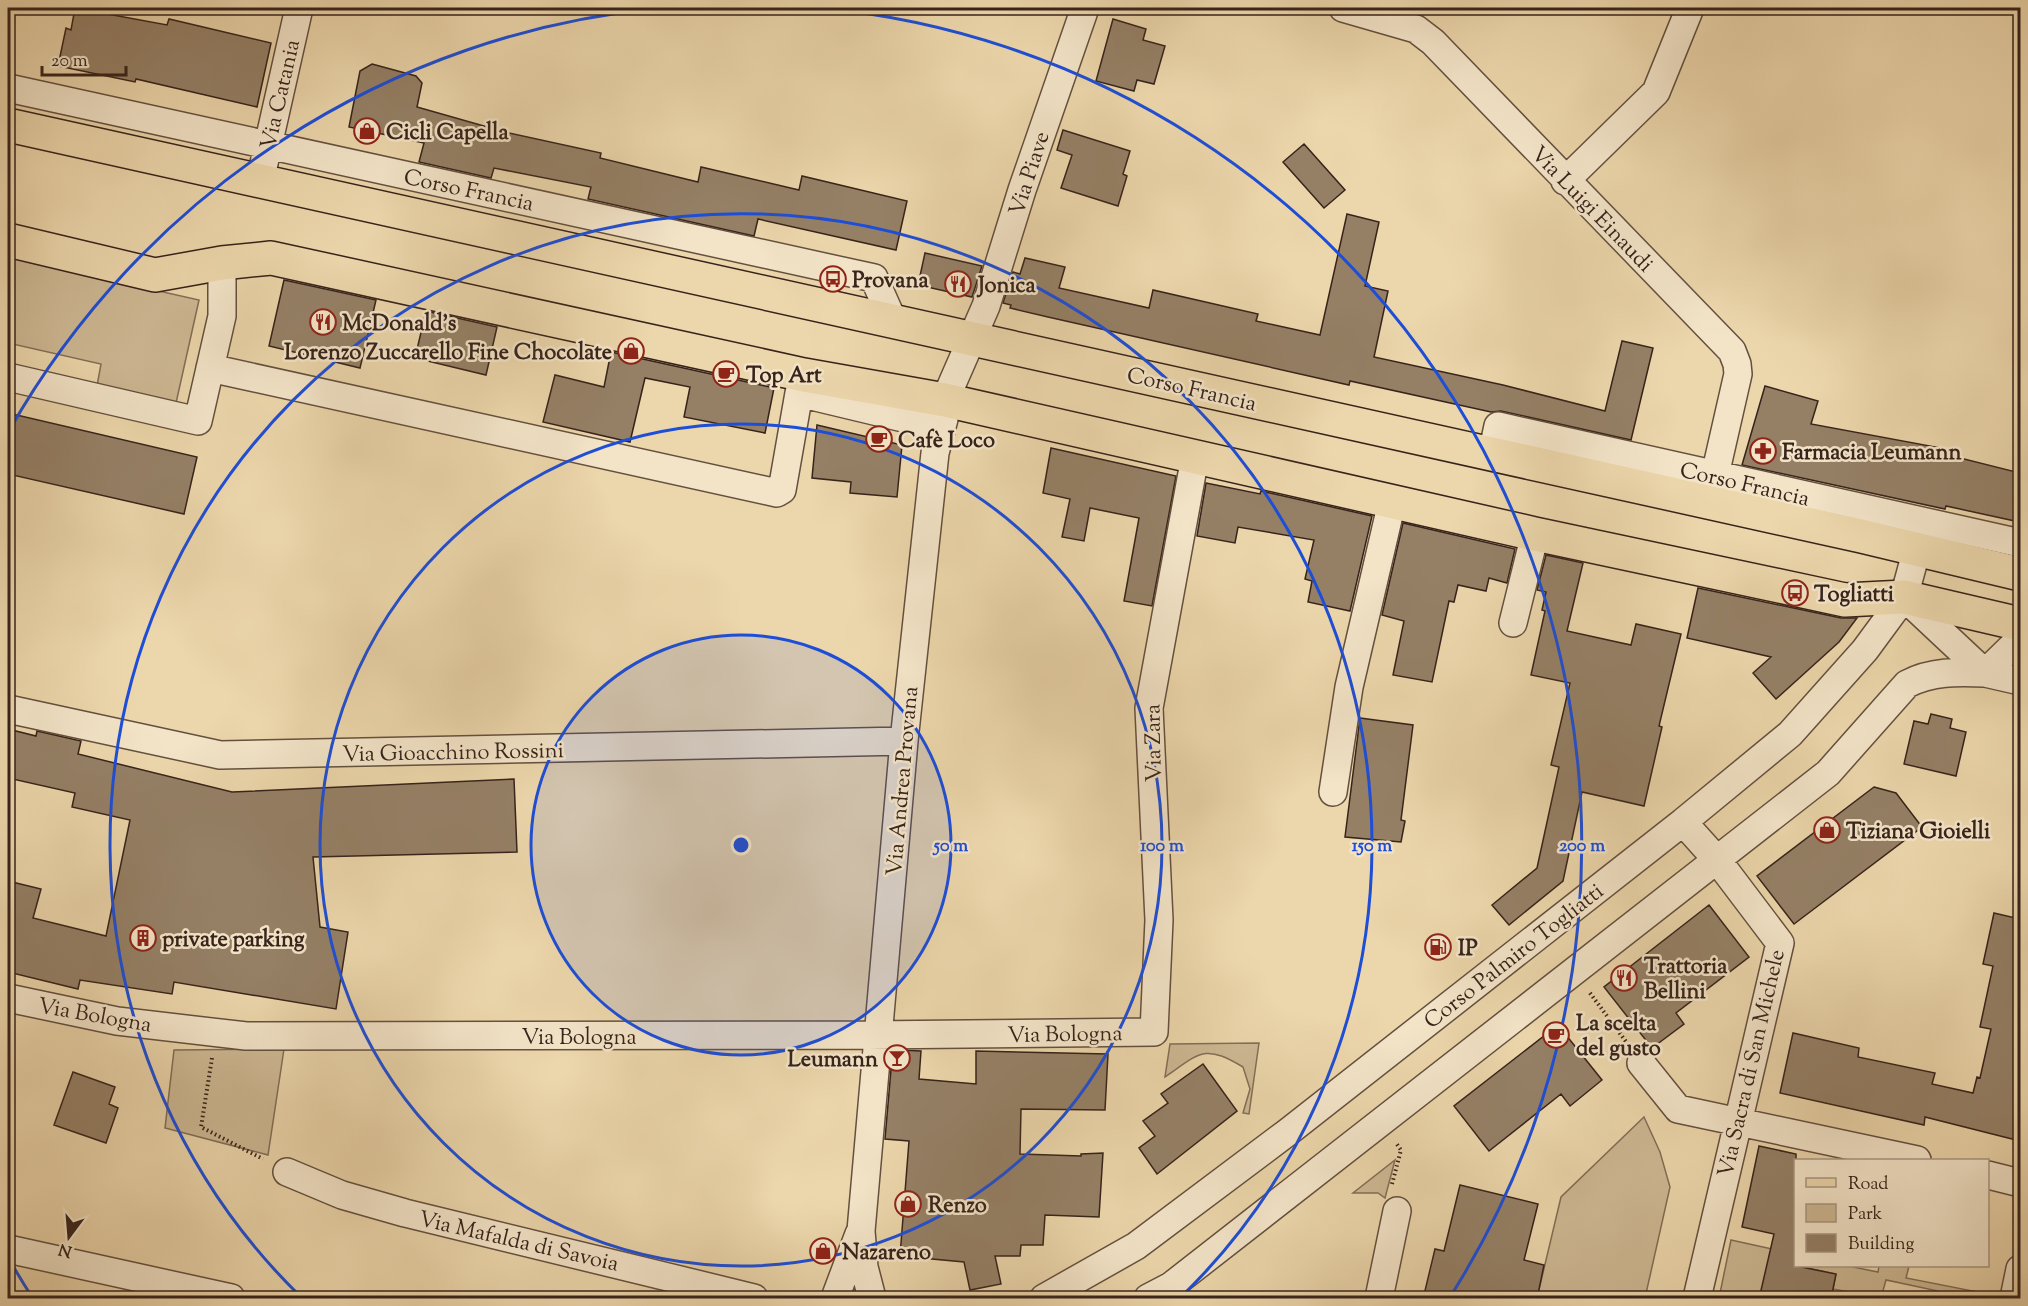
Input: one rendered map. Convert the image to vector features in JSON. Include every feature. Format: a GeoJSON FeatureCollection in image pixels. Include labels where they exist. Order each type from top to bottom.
{"type":"FeatureCollection","features":[{"type":"Feature","properties":{"kind":"main road","name":"Corso Francia"},"geometry":{"type":"LineString","coordinates":[[9,125],[1492,454],[2020,574]]}},
{"type":"Feature","properties":{"kind":"main road"},"geometry":{"type":"LineString","coordinates":[[8,240],[154,275],[222,263],[271,258],[801,384],[943,414],[1195,457],[1535,534],[1845,600],[1904,597],[2020,624]]}},
{"type":"Feature","properties":{"kind":"street","name":"Via Catania"},"geometry":{"type":"LineString","coordinates":[[260,181],[299,8]]}},
{"type":"Feature","properties":{"kind":"street","name":"Via Piave"},"geometry":{"type":"LineString","coordinates":[[972,339],[986,306],[1022,190],[1085,8]]}},
{"type":"Feature","properties":{"kind":"street","name":"Via Luigi Einaudi"},"geometry":{"type":"LineString","coordinates":[[1343,8],[1416,29],[1433,42],[1732,351],[1738,374],[1715,476]]}},
{"type":"Feature","properties":{"kind":"street"},"geometry":{"type":"LineString","coordinates":[[1565,181],[1656,92],[1690,8]]}},
{"type":"Feature","properties":{"kind":"street","name":"Corso Francia"},"geometry":{"type":"LineString","coordinates":[[9,125],[13,89],[874,278],[893,321]]}},
{"type":"Feature","properties":{"kind":"street"},"geometry":{"type":"LineString","coordinates":[[8,377],[198,421],[222,316],[222,263]]}},
{"type":"Feature","properties":{"kind":"street","name":"Via Andrea Provana"},"geometry":{"type":"LineString","coordinates":[[872,1299],[864,1267],[861,1231],[904,741],[935,453],[943,414],[972,339]]}},
{"type":"Feature","properties":{"kind":"street"},"geometry":{"type":"LineString","coordinates":[[210,368],[777,493],[782,490],[801,384]]}},
{"type":"Feature","properties":{"kind":"street","name":"Corso Francia"},"geometry":{"type":"LineString","coordinates":[[1492,454],[1498,426],[1998,540],[2020,543]]}},
{"type":"Feature","properties":{"kind":"street","name":"Via Zara"},"geometry":{"type":"LineString","coordinates":[[1154,1032],[1159,920],[1149,708],[1195,457]]}},
{"type":"Feature","properties":{"kind":"street"},"geometry":{"type":"LineString","coordinates":[[1333,792],[1349,687],[1392,502]]}},
{"type":"Feature","properties":{"kind":"street"},"geometry":{"type":"LineString","coordinates":[[1513,623],[1535,534]]}},
{"type":"Feature","properties":{"kind":"street","name":"Corso Palmiro Togliatti"},"geometry":{"type":"LineString","coordinates":[[1044,1299],[1136,1246],[1288,1132],[1683,822],[1790,734],[1865,650],[1904,597],[1917,549]]}},
{"type":"Feature","properties":{"kind":"street"},"geometry":{"type":"LineString","coordinates":[[1904,597],[1985,673]]}},
{"type":"Feature","properties":{"kind":"street"},"geometry":{"type":"LineString","coordinates":[[1985,673],[2020,639]]}},
{"type":"Feature","properties":{"kind":"street"},"geometry":{"type":"LineString","coordinates":[[1148,1299],[1171,1287],[1382,1124],[1828,773],[1907,684],[1923,676],[1952,672],[1985,673],[2020,681]]}},
{"type":"Feature","properties":{"kind":"street","name":"Via Gioacchino Rossini"},"geometry":{"type":"LineString","coordinates":[[8,709],[220,756],[904,741]]}},
{"type":"Feature","properties":{"kind":"street","name":"Via Sacra di San Michele"},"geometry":{"type":"LineString","coordinates":[[1683,822],[1718,861],[1780,943],[1697,1299]]}},
{"type":"Feature","properties":{"kind":"street","name":"Via Bologna"},"geometry":{"type":"LineString","coordinates":[[8,998],[117,1021],[246,1036],[1154,1032]]}},
{"type":"Feature","properties":{"kind":"street"},"geometry":{"type":"LineString","coordinates":[[1641,1063],[1677,1109],[1908,1159]]}},
{"type":"Feature","properties":{"kind":"street","name":"Via Mafalda di Savoia"},"geometry":{"type":"LineString","coordinates":[[287,1172],[342,1195],[405,1213],[754,1299]]}},
{"type":"Feature","properties":{"kind":"street"},"geometry":{"type":"LineString","coordinates":[[1989,1175],[2020,1183]]}},
{"type":"Feature","properties":{"kind":"street"},"geometry":{"type":"LineString","coordinates":[[1379,1299],[1397,1211]]}},
{"type":"Feature","properties":{"kind":"street","name":"Via Andrea Provana"},"geometry":{"type":"LineString","coordinates":[[835,1299],[861,1231]]}},
{"type":"Feature","properties":{"kind":"street"},"geometry":{"type":"LineString","coordinates":[[8,1249],[231,1299]]}},
{"type":"Feature","properties":{"kind":"street"},"geometry":{"type":"LineString","coordinates":[[2014,1299],[2020,1269]]}},
{"type":"Feature","properties":{"kind":"path"},"geometry":{"type":"LineString","coordinates":[[1575,972],[1641,1063]]}},
{"type":"Feature","properties":{"kind":"path"},"geometry":{"type":"LineString","coordinates":[[216,1033],[201,1126],[287,1172]]}},
{"type":"Feature","properties":{"kind":"path"},"geometry":{"type":"LineString","coordinates":[[1382,1124],[1401,1150],[1388,1200],[1397,1211]]}},
{"type":"Feature","properties":{"kind":"green space"},"geometry":{"type":"Polygon","coordinates":[[[8,257],[199,300],[176,403],[97,386],[101,364],[8,343],[8,257]]]}},
{"type":"Feature","properties":{"kind":"green space"},"geometry":{"type":"Polygon","coordinates":[[[1259,1043],[1249,1114],[1243,1113],[1250,1089],[1243,1067],[1219,1055],[1211,1053],[1195,1057],[1165,1077],[1170,1044],[1259,1043]]]}},
{"type":"Feature","properties":{"kind":"green space"},"geometry":{"type":"Polygon","coordinates":[[[284,1049],[268,1155],[165,1128],[174,1050],[284,1049]]]}},
{"type":"Feature","properties":{"kind":"green space"},"geometry":{"type":"Polygon","coordinates":[[[1644,1117],[1660,1152],[1670,1187],[1645,1298],[1537,1298],[1561,1197],[1644,1117]]]}},
{"type":"Feature","properties":{"kind":"green space"},"geometry":{"type":"Polygon","coordinates":[[[1395,1160],[1385,1198],[1378,1193],[1353,1193],[1395,1160]]]}},
{"type":"Feature","properties":{"kind":"green space"},"geometry":{"type":"Polygon","coordinates":[[[1731,1240],[1794,1254],[1759,1298],[1719,1298],[1731,1240]]]}},
{"type":"Feature","properties":{"kind":"green space"},"geometry":{"type":"Polygon","coordinates":[[[1803,1267],[1853,1267],[1878,1272],[1879,1267],[1909,1267],[1906,1278],[1988,1294],[1987,1298],[1937,1298],[1938,1291],[1886,1280],[1881,1298],[1833,1289],[1836,1274],[1803,1267]]]}},
{"type":"Feature","properties":{"kind":"building"},"geometry":{"type":"Polygon","coordinates":[[[75,8],[167,25],[169,19],[271,43],[257,107],[136,79],[135,82],[58,66],[66,28],[71,30],[75,8]]]}},
{"type":"Feature","properties":{"kind":"building"},"geometry":{"type":"Polygon","coordinates":[[[1113,19],[1146,29],[1143,40],[1165,46],[1154,84],[1137,80],[1134,91],[1096,81],[1113,19]]]}},
{"type":"Feature","properties":{"kind":"building"},"geometry":{"type":"Polygon","coordinates":[[[372,64],[416,76],[422,83],[417,107],[505,132],[601,153],[600,158],[698,182],[701,167],[799,190],[802,176],[907,201],[896,250],[758,219],[754,236],[588,199],[591,187],[494,168],[491,178],[419,162],[424,143],[349,127],[360,71],[372,64]]]}},
{"type":"Feature","properties":{"kind":"building"},"geometry":{"type":"Polygon","coordinates":[[[1063,130],[1130,151],[1123,174],[1127,176],[1118,206],[1061,188],[1072,155],[1057,150],[1063,130]]]}},
{"type":"Feature","properties":{"kind":"building"},"geometry":{"type":"Polygon","coordinates":[[[1304,144],[1345,190],[1324,208],[1283,162],[1304,144]]]}},
{"type":"Feature","properties":{"kind":"building"},"geometry":{"type":"Polygon","coordinates":[[[1347,214],[1379,222],[1365,286],[1388,291],[1374,357],[1503,385],[1605,411],[1622,341],[1653,348],[1631,440],[1350,381],[1349,385],[1010,308],[1011,305],[1003,303],[1013,272],[1020,274],[1025,258],[1065,267],[1059,288],[1149,308],[1153,290],[1258,314],[1256,321],[1320,335],[1347,214]]]}},
{"type":"Feature","properties":{"kind":"building"},"geometry":{"type":"Polygon","coordinates":[[[925,253],[982,266],[972,297],[918,285],[925,253]]]}},
{"type":"Feature","properties":{"kind":"building","name":"McDonald's"},"geometry":{"type":"Polygon","coordinates":[[[284,280],[376,300],[360,368],[269,346],[284,280]]]}},
{"type":"Feature","properties":{"kind":"building"},"geometry":{"type":"Polygon","coordinates":[[[426,311],[497,327],[486,375],[415,358],[426,311]]]}},
{"type":"Feature","properties":{"kind":"building"},"geometry":{"type":"Polygon","coordinates":[[[611,352],[774,388],[765,433],[684,417],[690,387],[645,378],[630,442],[543,422],[555,375],[604,387],[611,352]]]}},
{"type":"Feature","properties":{"kind":"building"},"geometry":{"type":"Polygon","coordinates":[[[1765,386],[1818,401],[1811,424],[1957,451],[1956,457],[2020,473],[2020,496],[2015,521],[1946,506],[1945,509],[1742,465],[1765,386]]]}},
{"type":"Feature","properties":{"kind":"building"},"geometry":{"type":"Polygon","coordinates":[[[8,413],[197,457],[184,514],[8,474],[8,413]]]}},
{"type":"Feature","properties":{"kind":"building"},"geometry":{"type":"Polygon","coordinates":[[[817,425],[902,445],[897,497],[850,493],[851,482],[812,478],[817,425]]]}},
{"type":"Feature","properties":{"kind":"building"},"geometry":{"type":"Polygon","coordinates":[[[1051,448],[1176,476],[1152,606],[1124,601],[1139,518],[1090,508],[1084,541],[1062,537],[1070,499],[1043,493],[1051,448]]]}},
{"type":"Feature","properties":{"kind":"building"},"geometry":{"type":"Polygon","coordinates":[[[1206,483],[1260,494],[1261,491],[1372,516],[1350,611],[1308,602],[1312,581],[1305,579],[1314,540],[1238,527],[1235,543],[1197,536],[1206,483]]]}},
{"type":"Feature","properties":{"kind":"building"},"geometry":{"type":"Polygon","coordinates":[[[1403,523],[1515,549],[1507,583],[1489,578],[1486,591],[1458,585],[1454,602],[1449,601],[1432,682],[1393,675],[1404,621],[1382,615],[1403,523]]]}},
{"type":"Feature","properties":{"kind":"building"},"geometry":{"type":"Polygon","coordinates":[[[1546,555],[1583,563],[1567,631],[1631,645],[1636,624],[1681,634],[1659,726],[1662,727],[1644,806],[1582,792],[1563,881],[1509,925],[1492,905],[1537,868],[1559,767],[1551,765],[1570,683],[1531,675],[1545,611],[1542,610],[1546,592],[1537,590],[1546,555]]]}},
{"type":"Feature","properties":{"kind":"building"},"geometry":{"type":"Polygon","coordinates":[[[1698,588],[1841,618],[1857,618],[1839,642],[1776,699],[1753,673],[1771,657],[1687,638],[1698,588]]]}},
{"type":"Feature","properties":{"kind":"building"},"geometry":{"type":"Polygon","coordinates":[[[1931,714],[1952,719],[1950,728],[1966,732],[1956,776],[1904,764],[1914,721],[1928,724],[1931,714]]]}},
{"type":"Feature","properties":{"kind":"building"},"geometry":{"type":"Polygon","coordinates":[[[1360,718],[1413,725],[1401,820],[1405,821],[1401,842],[1345,837],[1360,718]]]}},
{"type":"Feature","properties":{"kind":"building"},"geometry":{"type":"Polygon","coordinates":[[[8,729],[36,736],[37,731],[81,741],[78,754],[232,792],[514,779],[517,852],[313,857],[320,927],[348,932],[336,1009],[174,982],[172,994],[80,980],[78,989],[8,972],[8,881],[41,889],[33,918],[106,936],[130,820],[72,807],[75,793],[8,778],[8,729]]]}},
{"type":"Feature","properties":{"kind":"building"},"geometry":{"type":"Polygon","coordinates":[[[1874,787],[1896,793],[1922,827],[1794,924],[1757,876],[1874,787]]]}},
{"type":"Feature","properties":{"kind":"building"},"geometry":{"type":"Polygon","coordinates":[[[1709,905],[1749,957],[1676,1013],[1684,1024],[1652,1048],[1604,987],[1709,905]]]}},
{"type":"Feature","properties":{"kind":"building"},"geometry":{"type":"Polygon","coordinates":[[[1994,913],[2020,919],[2020,1141],[1925,1117],[1924,1125],[1780,1093],[1793,1033],[1859,1048],[1858,1057],[1935,1073],[1932,1084],[1973,1093],[1977,1077],[1980,1078],[1991,1029],[1980,1027],[1993,966],[1983,964],[1994,913]]]}},
{"type":"Feature","properties":{"kind":"building"},"geometry":{"type":"Polygon","coordinates":[[[1558,1025],[1602,1080],[1570,1106],[1561,1094],[1489,1151],[1454,1106],[1558,1025]]]}},
{"type":"Feature","properties":{"kind":"building"},"geometry":{"type":"Polygon","coordinates":[[[900,1050],[921,1051],[919,1079],[976,1084],[976,1051],[1108,1054],[1105,1110],[1021,1109],[1020,1154],[1081,1156],[1081,1154],[1103,1153],[1099,1217],[1045,1215],[1043,1245],[1021,1245],[1020,1256],[995,1256],[1001,1284],[970,1290],[964,1262],[900,1256],[909,1141],[885,1139],[892,1058],[900,1050]]]}},
{"type":"Feature","properties":{"kind":"building"},"geometry":{"type":"Polygon","coordinates":[[[1203,1064],[1237,1111],[1157,1174],[1139,1148],[1155,1136],[1143,1121],[1168,1103],[1161,1094],[1203,1064]]]}},
{"type":"Feature","properties":{"kind":"building"},"geometry":{"type":"Polygon","coordinates":[[[73,1072],[115,1087],[109,1104],[118,1108],[106,1143],[54,1125],[73,1072]]]}},
{"type":"Feature","properties":{"kind":"building"},"geometry":{"type":"Polygon","coordinates":[[[1759,1146],[1796,1154],[1796,1159],[1794,1159],[1794,1267],[1836,1274],[1831,1299],[1759,1299],[1774,1234],[1742,1227],[1759,1146]]]}},
{"type":"Feature","properties":{"kind":"building"},"geometry":{"type":"Polygon","coordinates":[[[1460,1185],[1538,1204],[1524,1260],[1544,1265],[1537,1299],[1423,1299],[1435,1249],[1444,1251],[1460,1185]]]}},
{"type":"Feature","properties":{"kind":"place","name":"Cicli Capella"},"geometry":{"type":"Point","coordinates":[367,131]}},
{"type":"Feature","properties":{"kind":"place","name":"Provana"},"geometry":{"type":"Point","coordinates":[833,279]}},
{"type":"Feature","properties":{"kind":"place","name":"Jonica"},"geometry":{"type":"Point","coordinates":[958,284]}},
{"type":"Feature","properties":{"kind":"place","name":"McDonald's"},"geometry":{"type":"Point","coordinates":[323,322]}},
{"type":"Feature","properties":{"kind":"place","name":"Lorenzo Zuccarello Fine Chocolate"},"geometry":{"type":"Point","coordinates":[631,351]}},
{"type":"Feature","properties":{"kind":"place","name":"Top Art"},"geometry":{"type":"Point","coordinates":[726,374]}},
{"type":"Feature","properties":{"kind":"place","name":"Cafè Loco"},"geometry":{"type":"Point","coordinates":[879,439]}},
{"type":"Feature","properties":{"kind":"place","name":"Farmacia Leumann"},"geometry":{"type":"Point","coordinates":[1763,451]}},
{"type":"Feature","properties":{"kind":"place","name":"Togliatti"},"geometry":{"type":"Point","coordinates":[1795,593]}},
{"type":"Feature","properties":{"kind":"place","name":"Tiziana Gioielli"},"geometry":{"type":"Point","coordinates":[1827,830]}},
{"type":"Feature","properties":{"kind":"place","name":"private parking"},"geometry":{"type":"Point","coordinates":[143,938]}},
{"type":"Feature","properties":{"kind":"place","name":"IP"},"geometry":{"type":"Point","coordinates":[1438,947]}},
{"type":"Feature","properties":{"kind":"place","name":"Trattoria Bellini"},"geometry":{"type":"Point","coordinates":[1624,978]}},
{"type":"Feature","properties":{"kind":"place","name":"La scelta del gusto"},"geometry":{"type":"Point","coordinates":[1556,1035]}},
{"type":"Feature","properties":{"kind":"place","name":"Leumann"},"geometry":{"type":"Point","coordinates":[897,1058]}},
{"type":"Feature","properties":{"kind":"place","name":"Renzo"},"geometry":{"type":"Point","coordinates":[908,1204]}},
{"type":"Feature","properties":{"kind":"place","name":"Nazareno"},"geometry":{"type":"Point","coordinates":[823,1251]}}]}
